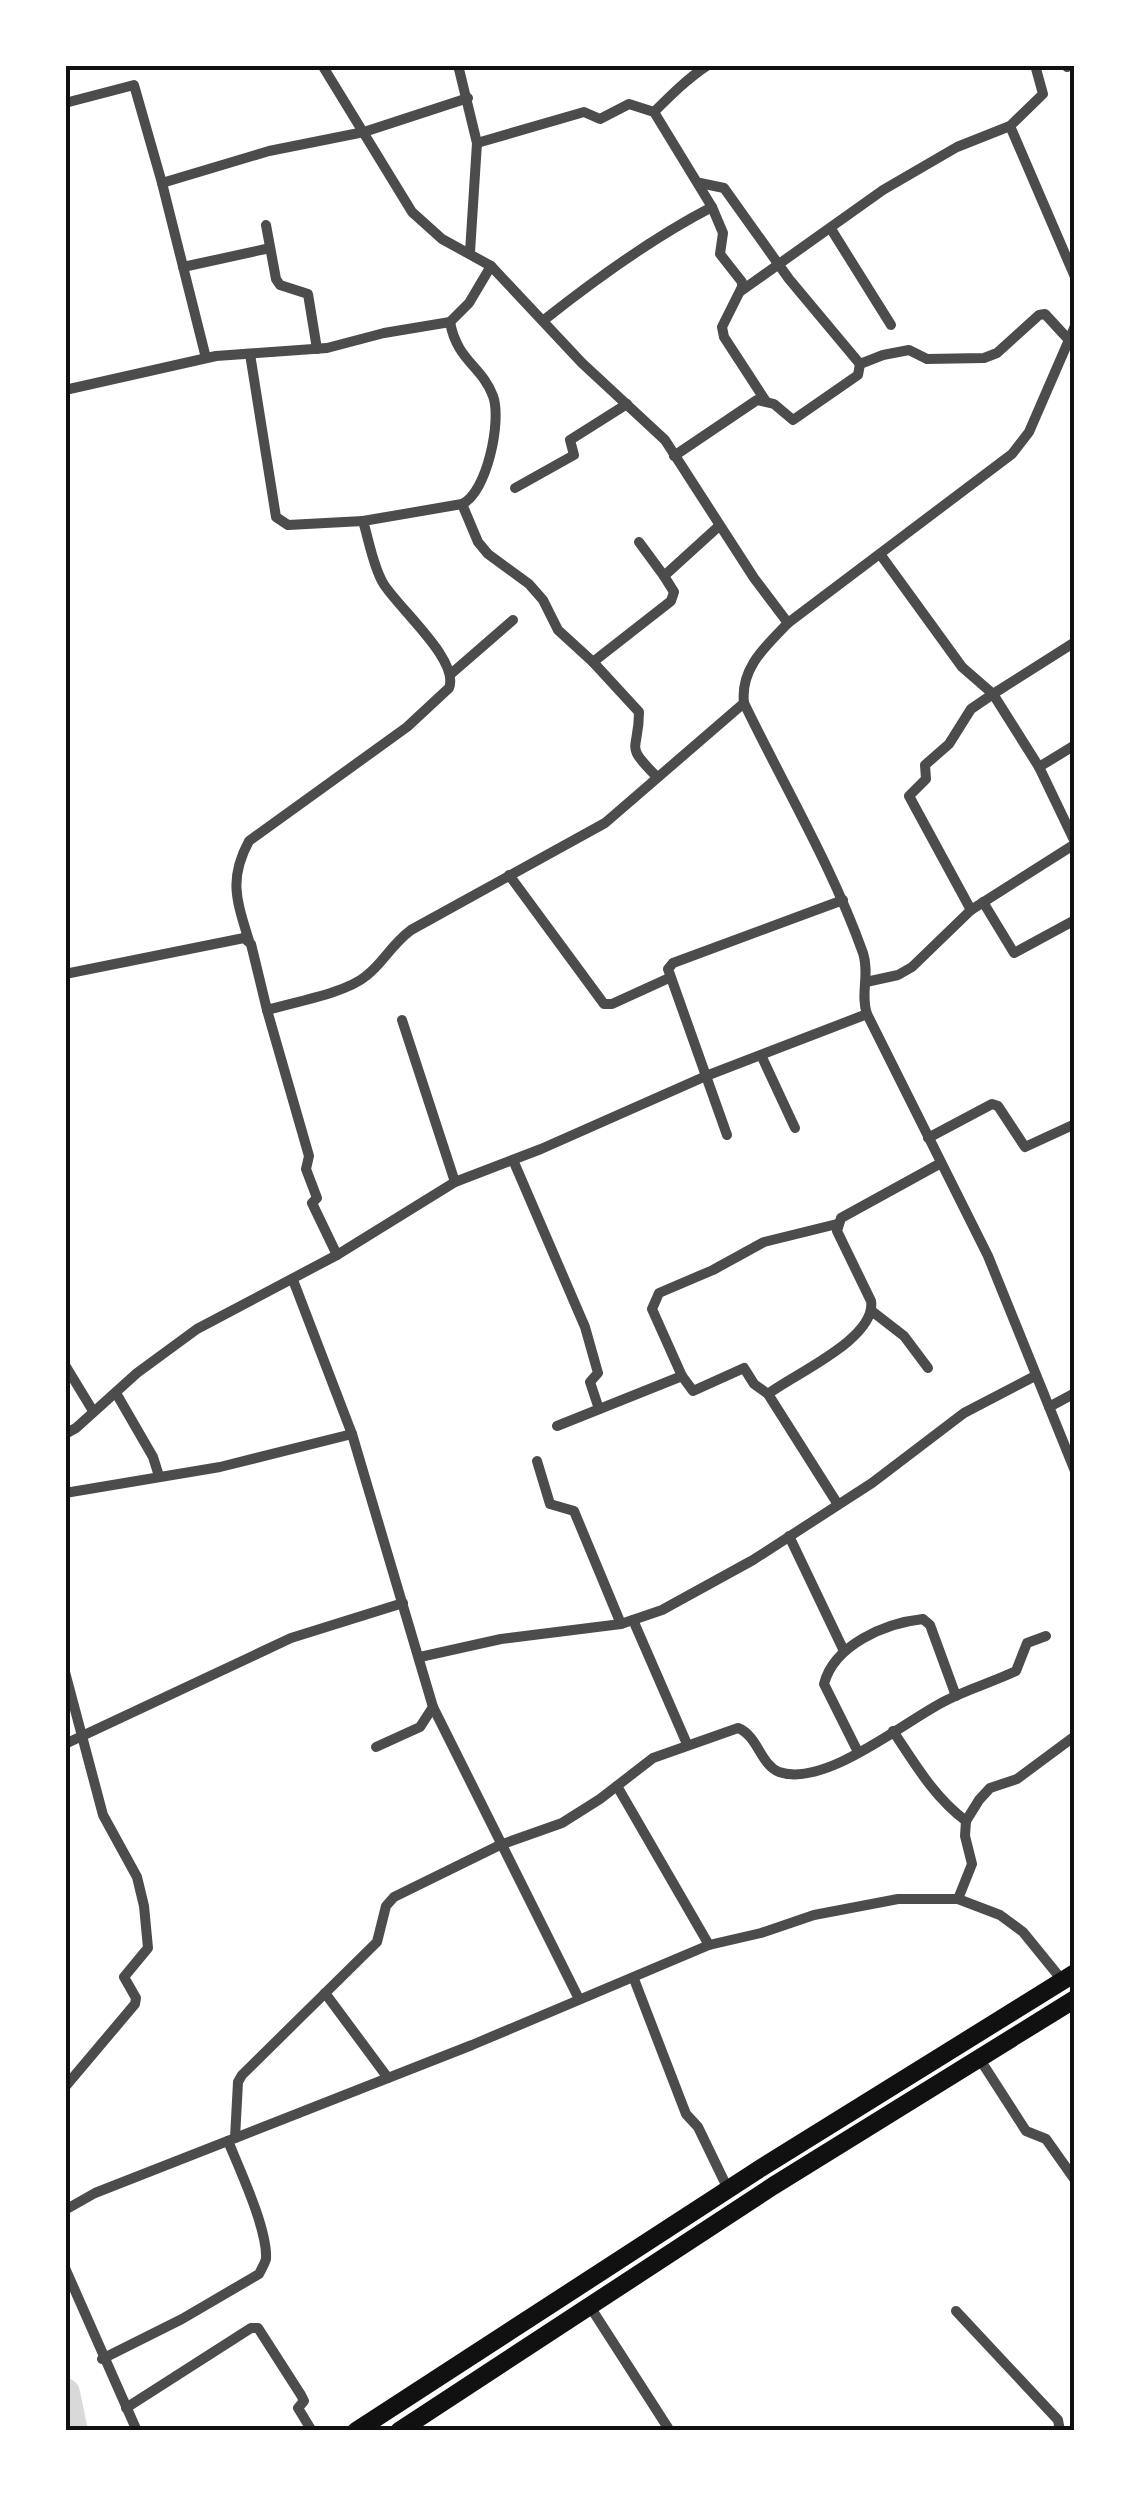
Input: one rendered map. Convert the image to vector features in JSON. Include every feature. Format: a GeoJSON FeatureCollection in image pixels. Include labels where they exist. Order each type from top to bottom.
{"type":"FeatureCollection","features":[{"type":"Feature","properties":{"kind":"highway"},"geometry":{"type":"LineString","coordinates":[[356,2431],[728,2189],[1069,1977]]}},
{"type":"Feature","properties":{"kind":"highway"},"geometry":{"type":"LineString","coordinates":[[398,2405],[405,2427],[773,2186],[1075,1999]]}},
{"type":"Feature","properties":{"kind":"highway"},"geometry":{"type":"LineString","coordinates":[[761,2168],[773,2186]]}},
{"type":"Feature","properties":{"kind":"street"},"geometry":{"type":"LineString","coordinates":[[322,65],[412,212],[442,238],[490,266],[582,362],[665,440],[719,526],[788,623]]}},
{"type":"Feature","properties":{"kind":"street"},"geometry":{"type":"LineString","coordinates":[[458,65],[477,143],[470,252]]}},
{"type":"Feature","properties":{"kind":"street"},"geometry":{"type":"LineString","coordinates":[[682,65],[687,79]]}},
{"type":"Feature","properties":{"kind":"street"},"geometry":{"type":"LineString","coordinates":[[654,112],[687,79],[708,65]]}},
{"type":"Feature","properties":{"kind":"street"},"geometry":{"type":"LineString","coordinates":[[740,292],[883,190],[957,147],[1010,126],[1043,94],[1035,65]]}},
{"type":"Feature","properties":{"kind":"street"},"geometry":{"type":"LineString","coordinates":[[65,103],[134,86],[206,358]]}},
{"type":"Feature","properties":{"kind":"street"},"geometry":{"type":"LineString","coordinates":[[162,182],[269,151],[364,132],[468,98]]}},
{"type":"Feature","properties":{"kind":"street"},"geometry":{"type":"LineString","coordinates":[[477,143],[584,112],[600,119],[629,104],[654,112],[700,184],[724,233],[720,254],[742,282],[722,327],[724,336],[765,400],[793,420],[858,374],[860,364]]}},
{"type":"Feature","properties":{"kind":"street"},"geometry":{"type":"LineString","coordinates":[[1010,126],[1075,277]]}},
{"type":"Feature","properties":{"kind":"street"},"geometry":{"type":"LineString","coordinates":[[700,184],[724,188],[779,266],[860,364]]}},
{"type":"Feature","properties":{"kind":"street"},"geometry":{"type":"LineString","coordinates":[[544,320],[596,279],[675,226],[712,207]]}},
{"type":"Feature","properties":{"kind":"street"},"geometry":{"type":"LineString","coordinates":[[266,225],[276,279],[308,294],[317,349]]}},
{"type":"Feature","properties":{"kind":"street"},"geometry":{"type":"LineString","coordinates":[[831,229],[891,325]]}},
{"type":"Feature","properties":{"kind":"street"},"geometry":{"type":"LineString","coordinates":[[183,268],[270,248]]}},
{"type":"Feature","properties":{"kind":"street"},"geometry":{"type":"LineString","coordinates":[[65,390],[206,358],[317,349],[450,322],[469,303],[490,266]]}},
{"type":"Feature","properties":{"kind":"street"},"geometry":{"type":"LineString","coordinates":[[860,364],[883,354],[909,350],[927,358],[984,358],[997,353],[1039,315],[1045,314],[1068,338]]}},
{"type":"Feature","properties":{"kind":"street"},"geometry":{"type":"LineString","coordinates":[[250,354],[276,517],[288,526],[363,521],[462,504],[480,488],[495,406],[486,383],[458,350],[450,322]]}},
{"type":"Feature","properties":{"kind":"street"},"geometry":{"type":"LineString","coordinates":[[1075,326],[1022,442],[976,483],[788,623],[757,656],[742,688],[744,703],[844,900],[865,960],[867,1014],[988,1256],[1075,1471]]}},
{"type":"Feature","properties":{"kind":"street"},"geometry":{"type":"LineString","coordinates":[[674,456],[746,406],[765,400]]}},
{"type":"Feature","properties":{"kind":"street"},"geometry":{"type":"LineString","coordinates":[[516,488],[574,455],[570,440],[626,404]]}},
{"type":"Feature","properties":{"kind":"street"},"geometry":{"type":"LineString","coordinates":[[462,504],[478,542],[488,554],[529,584],[544,600],[558,630],[639,712],[639,729],[633,744],[635,755],[657,777]]}},
{"type":"Feature","properties":{"kind":"street"},"geometry":{"type":"LineString","coordinates":[[363,521],[382,582],[452,673]]}},
{"type":"Feature","properties":{"kind":"street"},"geometry":{"type":"LineString","coordinates":[[664,576],[719,526]]}},
{"type":"Feature","properties":{"kind":"street"},"geometry":{"type":"LineString","coordinates":[[593,662],[671,601],[674,592],[639,542]]}},
{"type":"Feature","properties":{"kind":"street"},"geometry":{"type":"LineString","coordinates":[[866,982],[912,967],[971,910],[1075,843],[1039,767],[993,694],[962,667],[880,554]]}},
{"type":"Feature","properties":{"kind":"street"},"geometry":{"type":"LineString","coordinates":[[337,1254],[312,1204],[317,1198],[306,1169],[309,1156],[234,888],[240,857],[249,841],[407,727],[450,688],[452,673],[513,620]]}},
{"type":"Feature","properties":{"kind":"street"},"geometry":{"type":"LineString","coordinates":[[971,910],[909,796],[926,780],[925,765],[949,744],[970,709],[1075,642]]}},
{"type":"Feature","properties":{"kind":"street"},"geometry":{"type":"LineString","coordinates":[[267,1010],[356,983],[392,944],[411,930],[605,823],[744,703]]}},
{"type":"Feature","properties":{"kind":"street"},"geometry":{"type":"LineString","coordinates":[[1039,767],[1075,745]]}},
{"type":"Feature","properties":{"kind":"street"},"geometry":{"type":"LineString","coordinates":[[509,875],[604,1004],[669,978]]}},
{"type":"Feature","properties":{"kind":"street"},"geometry":{"type":"LineString","coordinates":[[727,1135],[668,969],[673,963],[844,900]]}},
{"type":"Feature","properties":{"kind":"street"},"geometry":{"type":"LineString","coordinates":[[983,902],[1014,953],[1075,920]]}},
{"type":"Feature","properties":{"kind":"street"},"geometry":{"type":"LineString","coordinates":[[65,974],[198,946],[249,940]]}},
{"type":"Feature","properties":{"kind":"street"},"geometry":{"type":"LineString","coordinates":[[65,1434],[164,1351],[197,1329],[293,1280],[455,1182],[706,1076],[867,1014]]}},
{"type":"Feature","properties":{"kind":"street"},"geometry":{"type":"LineString","coordinates":[[402,1020],[455,1182]]}},
{"type":"Feature","properties":{"kind":"street"},"geometry":{"type":"LineString","coordinates":[[761,1055],[795,1128]]}},
{"type":"Feature","properties":{"kind":"street"},"geometry":{"type":"LineString","coordinates":[[928,1138],[992,1104],[998,1106],[1025,1147],[1074,1128]]}},
{"type":"Feature","properties":{"kind":"street"},"geometry":{"type":"LineString","coordinates":[[513,1160],[585,1327],[598,1372],[590,1382],[599,1409]]}},
{"type":"Feature","properties":{"kind":"street"},"geometry":{"type":"LineString","coordinates":[[837,1503],[768,1394],[754,1384],[744,1368],[691,1390],[652,1309],[659,1293],[764,1242],[837,1224],[876,1196],[941,1163]]}},
{"type":"Feature","properties":{"kind":"street"},"geometry":{"type":"LineString","coordinates":[[768,1394],[844,1346],[868,1323],[871,1301],[840,1242],[837,1224]]}},
{"type":"Feature","properties":{"kind":"street"},"geometry":{"type":"LineString","coordinates":[[293,1280],[352,1434],[433,1707],[578,1999]]}},
{"type":"Feature","properties":{"kind":"street"},"geometry":{"type":"LineString","coordinates":[[872,1312],[904,1336],[928,1368]]}},
{"type":"Feature","properties":{"kind":"street"},"geometry":{"type":"LineString","coordinates":[[65,1366],[93,1412]]}},
{"type":"Feature","properties":{"kind":"street"},"geometry":{"type":"LineString","coordinates":[[556,1426],[682,1376]]}},
{"type":"Feature","properties":{"kind":"street"},"geometry":{"type":"LineString","coordinates":[[420,1657],[501,1639],[628,1622],[662,1610],[872,1483],[964,1413],[1036,1376]]}},
{"type":"Feature","properties":{"kind":"street"},"geometry":{"type":"LineString","coordinates":[[116,1393],[153,1456],[159,1476]]}},
{"type":"Feature","properties":{"kind":"street"},"geometry":{"type":"LineString","coordinates":[[1049,1408],[1075,1393]]}},
{"type":"Feature","properties":{"kind":"street"},"geometry":{"type":"LineString","coordinates":[[65,1493],[222,1467],[352,1434]]}},
{"type":"Feature","properties":{"kind":"street"},"geometry":{"type":"LineString","coordinates":[[536,1461],[550,1504],[574,1510],[687,1744]]}},
{"type":"Feature","properties":{"kind":"street"},"geometry":{"type":"LineString","coordinates":[[788,1536],[844,1650]]}},
{"type":"Feature","properties":{"kind":"street"},"geometry":{"type":"LineString","coordinates":[[65,1744],[291,1638],[404,1603]]}},
{"type":"Feature","properties":{"kind":"street"},"geometry":{"type":"LineString","coordinates":[[858,1752],[824,1684],[844,1650],[892,1626],[922,1619],[930,1625],[956,1696]]}},
{"type":"Feature","properties":{"kind":"street"},"geometry":{"type":"LineString","coordinates":[[102,2359],[259,2274],[266,2261],[264,2244],[231,2140],[242,2075],[380,1938],[388,1901],[500,1845],[562,1823],[654,1758],[738,1728],[746,1731],[771,1768],[784,1774],[827,1768],[956,1696],[1016,1671],[1027,1643],[1046,1636]]}},
{"type":"Feature","properties":{"kind":"street"},"geometry":{"type":"LineString","coordinates":[[65,1672],[103,1815],[137,1877],[148,1948],[124,1977],[136,1998],[134,2004],[65,2087]]}},
{"type":"Feature","properties":{"kind":"street"},"geometry":{"type":"LineString","coordinates":[[376,1747],[420,1727],[433,1707]]}},
{"type":"Feature","properties":{"kind":"street"},"geometry":{"type":"LineString","coordinates":[[893,1731],[939,1797],[966,1821]]}},
{"type":"Feature","properties":{"kind":"street"},"geometry":{"type":"LineString","coordinates":[[958,1899],[972,1864],[965,1836],[966,1821],[990,1788],[1010,1784],[1075,1736]]}},
{"type":"Feature","properties":{"kind":"street"},"geometry":{"type":"LineString","coordinates":[[617,1786],[708,1945]]}},
{"type":"Feature","properties":{"kind":"street"},"geometry":{"type":"LineString","coordinates":[[65,2210],[96,2193],[634,1979],[708,1945],[855,1906],[898,1899],[958,1899],[1000,1916],[1024,1932],[1069,1977]]}},
{"type":"Feature","properties":{"kind":"street"},"geometry":{"type":"LineString","coordinates":[[634,1979],[686,2114],[698,2127],[728,2189]]}},
{"type":"Feature","properties":{"kind":"street"},"geometry":{"type":"LineString","coordinates":[[325,1993],[388,2078]]}},
{"type":"Feature","properties":{"kind":"street"},"geometry":{"type":"LineString","coordinates":[[979,2058],[1026,2131],[1046,2139],[1075,2180]]}},
{"type":"Feature","properties":{"kind":"street"},"geometry":{"type":"LineString","coordinates":[[65,2268],[137,2431]]}},
{"type":"Feature","properties":{"kind":"street"},"geometry":{"type":"LineString","coordinates":[[589,2305],[670,2431]]}},
{"type":"Feature","properties":{"kind":"street"},"geometry":{"type":"LineString","coordinates":[[956,2310],[1058,2420],[1060,2431]]}},
{"type":"Feature","properties":{"kind":"street"},"geometry":{"type":"LineString","coordinates":[[126,2408],[251,2328],[258,2328],[301,2394],[304,2401],[298,2408],[312,2431]]}},
{"type":"Feature","properties":{"kind":"waterway"},"geometry":{"type":"LineString","coordinates":[[65,2393],[73,2431]]}}]}
